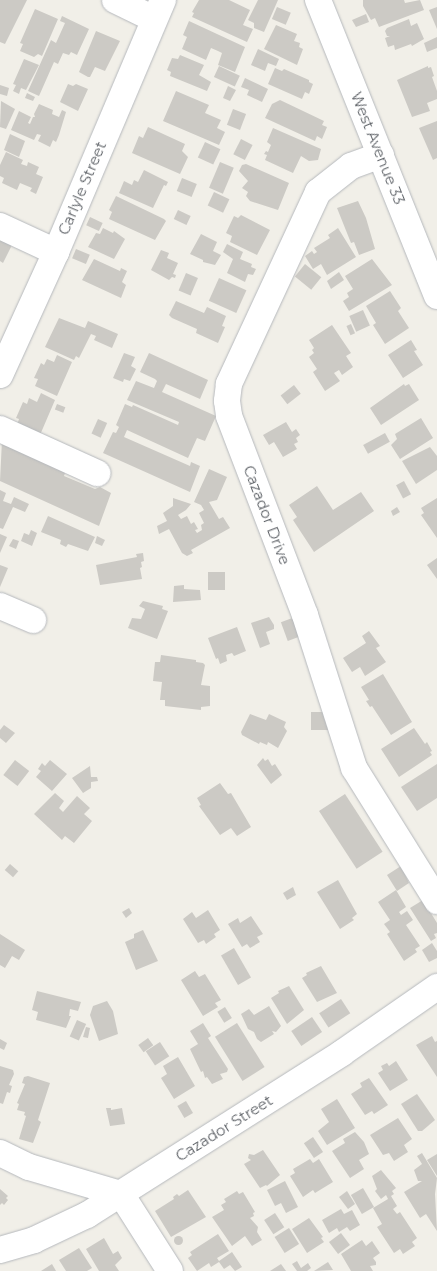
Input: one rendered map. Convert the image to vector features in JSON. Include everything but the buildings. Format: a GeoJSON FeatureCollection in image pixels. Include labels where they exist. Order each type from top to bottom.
{"type":"FeatureCollection","features":[{"type":"Feature","properties":{"kind":"street"},"geometry":{"type":"LineString","coordinates":[[115,0],[158,9]]}},
{"type":"Feature","properties":{"kind":"street","name":"West Avenue 33"},"geometry":{"type":"LineString","coordinates":[[318,0],[437,296]]}},
{"type":"Feature","properties":{"kind":"street","name":"Carlyle Street"},"geometry":{"type":"LineString","coordinates":[[0,375],[8,336],[56,252],[158,9]]}},
{"type":"Feature","properties":{"kind":"street","name":"Cazador Drive"},"geometry":{"type":"LineString","coordinates":[[381,155],[351,166],[318,192],[229,384],[227,401],[229,416],[305,615],[354,768],[437,901]]}},
{"type":"Feature","properties":{"kind":"street"},"geometry":{"type":"LineString","coordinates":[[0,226],[56,252]]}},
{"type":"Feature","properties":{"kind":"street"},"geometry":{"type":"LineString","coordinates":[[0,429],[97,474]]}},
{"type":"Feature","properties":{"kind":"street"},"geometry":{"type":"LineString","coordinates":[[0,606],[33,620]]}},
{"type":"Feature","properties":{"kind":"street","name":"Cazador Street"},"geometry":{"type":"LineString","coordinates":[[0,1250],[64,1227],[121,1194],[342,1053],[437,987]]}},
{"type":"Feature","properties":{"kind":"street"},"geometry":{"type":"LineString","coordinates":[[0,1153],[30,1167],[121,1194],[170,1271]]}}]}
